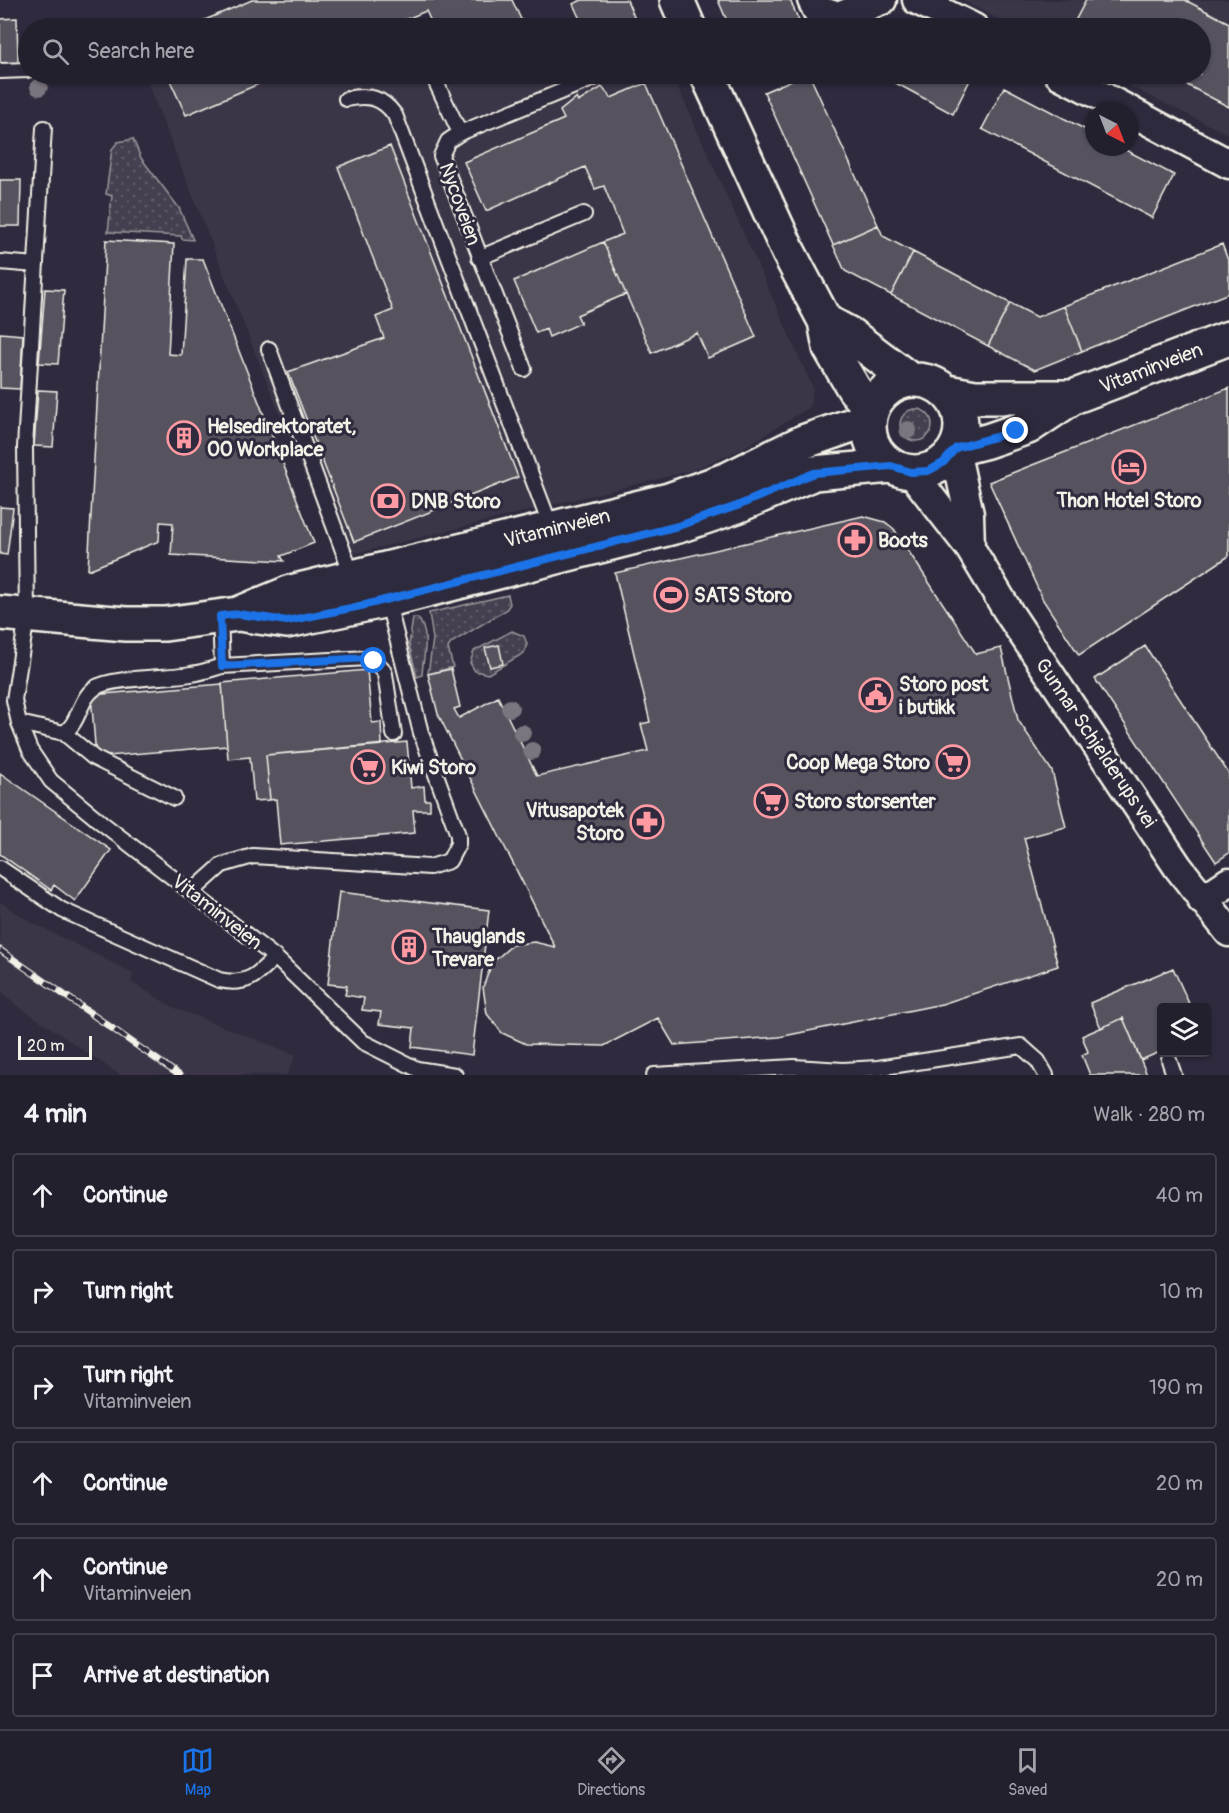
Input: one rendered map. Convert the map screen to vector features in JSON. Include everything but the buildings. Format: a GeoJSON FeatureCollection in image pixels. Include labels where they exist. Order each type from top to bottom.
{"type":"FeatureCollection","features":[{"type":"Feature","properties":{"kind":"street"},"geometry":{"type":"LineString","coordinates":[[677,0],[685,18]]}},
{"type":"Feature","properties":{"kind":"street"},"geometry":{"type":"LineString","coordinates":[[812,0],[817,10],[838,17],[882,0]]}},
{"type":"Feature","properties":{"kind":"street"},"geometry":{"type":"LineString","coordinates":[[916,0],[949,7],[962,18]]}},
{"type":"Feature","properties":{"kind":"street"},"geometry":{"type":"LineString","coordinates":[[713,84],[789,253],[825,321],[830,348],[870,415]]}},
{"type":"Feature","properties":{"kind":"street"},"geometry":{"type":"LineString","coordinates":[[1078,84],[1113,102]]}},
{"type":"Feature","properties":{"kind":"street"},"geometry":{"type":"LineString","coordinates":[[1139,116],[1229,164]]}},
{"type":"Feature","properties":{"kind":"street"},"geometry":{"type":"LineString","coordinates":[[825,321],[849,334],[910,380]]}},
{"type":"Feature","properties":{"kind":"street","name":"Vitaminveien"},"geometry":{"type":"LineString","coordinates":[[955,449],[1028,427],[1073,398],[1229,338]]}},
{"type":"Feature","properties":{"kind":"street"},"geometry":{"type":"LineString","coordinates":[[910,380],[929,382],[947,392],[958,408],[961,418],[960,439],[955,449],[936,468],[901,469],[876,451],[871,441],[870,415],[876,401],[890,387],[910,380]]}},
{"type":"Feature","properties":{"kind":"street","name":"Vitaminveien"},"geometry":{"type":"LineString","coordinates":[[947,392],[975,397],[1073,398]]}},
{"type":"Feature","properties":{"kind":"street","name":"Vitaminveien"},"geometry":{"type":"LineString","coordinates":[[371,589],[552,530],[696,491],[728,479],[803,442],[870,415]]}},
{"type":"Feature","properties":{"kind":"street","name":"Gunnar Schjelderups vei"},"geometry":{"type":"LineString","coordinates":[[955,449],[969,514],[970,548]]}},
{"type":"Feature","properties":{"kind":"street","name":"Vitaminveien"},"geometry":{"type":"LineString","coordinates":[[14,615],[114,623],[165,624],[229,615],[291,592],[371,589],[678,526],[737,506],[814,473],[901,469]]}},
{"type":"Feature","properties":{"kind":"street","name":"Gunnar Schjelderups vei"},"geometry":{"type":"LineString","coordinates":[[901,469],[970,548],[1005,617],[1202,900],[1229,932]]}},
{"type":"Feature","properties":{"kind":"street"},"geometry":{"type":"LineString","coordinates":[[1202,900],[1229,882]]}},
{"type":"Feature","properties":{"kind":"lane"},"geometry":{"type":"LineString","coordinates":[[0,70],[18,70]]}},
{"type":"Feature","properties":{"kind":"lane"},"geometry":{"type":"LineString","coordinates":[[437,84],[460,133]]}},
{"type":"Feature","properties":{"kind":"lane","name":"Nycoveien"},"geometry":{"type":"LineString","coordinates":[[524,369],[441,156],[448,141],[460,133],[580,84]]}},
{"type":"Feature","properties":{"kind":"lane"},"geometry":{"type":"LineString","coordinates":[[346,99],[360,96],[374,97],[382,101],[395,115],[552,530]]}},
{"type":"Feature","properties":{"kind":"lane"},"geometry":{"type":"LineString","coordinates":[[14,615],[44,128]]}},
{"type":"Feature","properties":{"kind":"lane","name":"Nycoveien"},"geometry":{"type":"LineString","coordinates":[[479,258],[584,214]]}},
{"type":"Feature","properties":{"kind":"lane"},"geometry":{"type":"LineString","coordinates":[[0,262],[36,265]]}},
{"type":"Feature","properties":{"kind":"lane"},"geometry":{"type":"LineString","coordinates":[[193,891],[222,865],[253,856],[430,867],[449,861],[455,854],[458,835],[371,589],[269,349]]}},
{"type":"Feature","properties":{"kind":"lane","name":"Vitaminveien"},"geometry":{"type":"LineString","coordinates":[[0,868],[62,910],[219,980],[242,983],[251,980],[275,957],[193,891],[102,823],[51,781],[38,765],[19,723],[14,700],[14,615]]}},
{"type":"Feature","properties":{"kind":"lane"},"geometry":{"type":"LineString","coordinates":[[222,666],[229,615]]}},
{"type":"Feature","properties":{"kind":"lane"},"geometry":{"type":"LineString","coordinates":[[64,734],[76,722],[89,692],[98,686],[112,682],[193,674],[222,666],[368,658],[382,668],[385,674],[394,734]]}},
{"type":"Feature","properties":{"kind":"lane"},"geometry":{"type":"LineString","coordinates":[[19,723],[64,734],[94,758],[174,798]]}},
{"type":"Feature","properties":{"kind":"lane"},"geometry":{"type":"LineString","coordinates":[[275,957],[363,1042],[417,1069],[455,1075]]}},
{"type":"Feature","properties":{"kind":"lane"},"geometry":{"type":"LineString","coordinates":[[654,1075],[794,1067],[858,1072],[1022,1046],[1038,1061],[1046,1075]]}},
{"type":"Feature","properties":{"kind":"lane"},"geometry":{"type":"LineString","coordinates":[[1169,1060],[1174,1075]]}},
{"type":"Feature","properties":{"kind":"shaded area"},"geometry":{"type":"Polygon","coordinates":[[[962,0],[1229,0],[1229,135],[1125,84],[1211,84],[1211,18],[996,18],[962,0]]]}},
{"type":"Feature","properties":{"kind":"shaded area"},"geometry":{"type":"Polygon","coordinates":[[[148,84],[551,84],[559,101],[601,84],[676,84],[813,388],[810,407],[740,450],[690,471],[337,558],[148,84]]]}},
{"type":"Feature","properties":{"kind":"shaded area"},"geometry":{"type":"Polygon","coordinates":[[[133,139],[141,158],[179,208],[193,240],[182,239],[181,236],[108,232],[112,196],[106,194],[112,149],[118,142],[133,139]]]}},
{"type":"Feature","properties":{"kind":"shaded area"},"geometry":{"type":"Polygon","coordinates":[[[916,409],[927,414],[932,425],[927,436],[916,441],[905,436],[900,425],[905,414],[916,409]]]}},
{"type":"Feature","properties":{"kind":"shaded area"},"geometry":{"type":"Polygon","coordinates":[[[508,595],[510,604],[506,610],[451,643],[448,648],[453,667],[428,674],[433,639],[429,613],[508,595]]]}},
{"type":"Feature","properties":{"kind":"shaded area"},"geometry":{"type":"Polygon","coordinates":[[[413,618],[418,618],[425,638],[422,675],[417,677],[409,645],[413,618]]]}},
{"type":"Feature","properties":{"kind":"shaded area"},"geometry":{"type":"Polygon","coordinates":[[[512,631],[524,636],[527,644],[524,653],[488,674],[475,671],[470,663],[474,651],[512,631]]]}},
{"type":"Feature","properties":{"kind":"shaded area"},"geometry":{"type":"Polygon","coordinates":[[[0,902],[29,921],[133,973],[131,982],[175,1008],[296,1055],[287,1075],[120,1075],[15,1004],[0,990],[0,902]]]}},
{"type":"Feature","properties":{"kind":"railway"},"geometry":{"type":"LineString","coordinates":[[0,950],[179,1075]]}},
{"type":"Feature","properties":{"kind":"place","name":"Helsedirektoratet, OO Workplace"},"geometry":{"type":"Point","coordinates":[184,438]}},
{"type":"Feature","properties":{"kind":"place","name":"Thon Hotel Storo"},"geometry":{"type":"Point","coordinates":[1129,467]}},
{"type":"Feature","properties":{"kind":"place","name":"DNB Storo"},"geometry":{"type":"Point","coordinates":[388,501]}},
{"type":"Feature","properties":{"kind":"place","name":"Boots"},"geometry":{"type":"Point","coordinates":[855,540]}},
{"type":"Feature","properties":{"kind":"place","name":"SATS Storo"},"geometry":{"type":"Point","coordinates":[671,595]}},
{"type":"Feature","properties":{"kind":"place","name":"Storo post i butikk"},"geometry":{"type":"Point","coordinates":[876,695]}},
{"type":"Feature","properties":{"kind":"place","name":"Coop Mega Storo"},"geometry":{"type":"Point","coordinates":[953,762]}},
{"type":"Feature","properties":{"kind":"place","name":"Kiwi Storo"},"geometry":{"type":"Point","coordinates":[368,767]}},
{"type":"Feature","properties":{"kind":"place","name":"Storo storsenter"},"geometry":{"type":"Point","coordinates":[771,801]}},
{"type":"Feature","properties":{"kind":"place","name":"Vitusapotek Storo"},"geometry":{"type":"Point","coordinates":[647,822]}},
{"type":"Feature","properties":{"kind":"place","name":"Thauglands Trevare"},"geometry":{"type":"Point","coordinates":[409,947]}},
{"type":"Feature","properties":{"kind":"route"},"geometry":{"type":"LineString","coordinates":[[374,661],[368,658],[222,666],[220,616],[238,614],[287,621],[430,590],[678,526],[737,506],[814,473],[891,466],[911,472],[928,471],[943,463],[956,448],[1016,431]]}}]}
